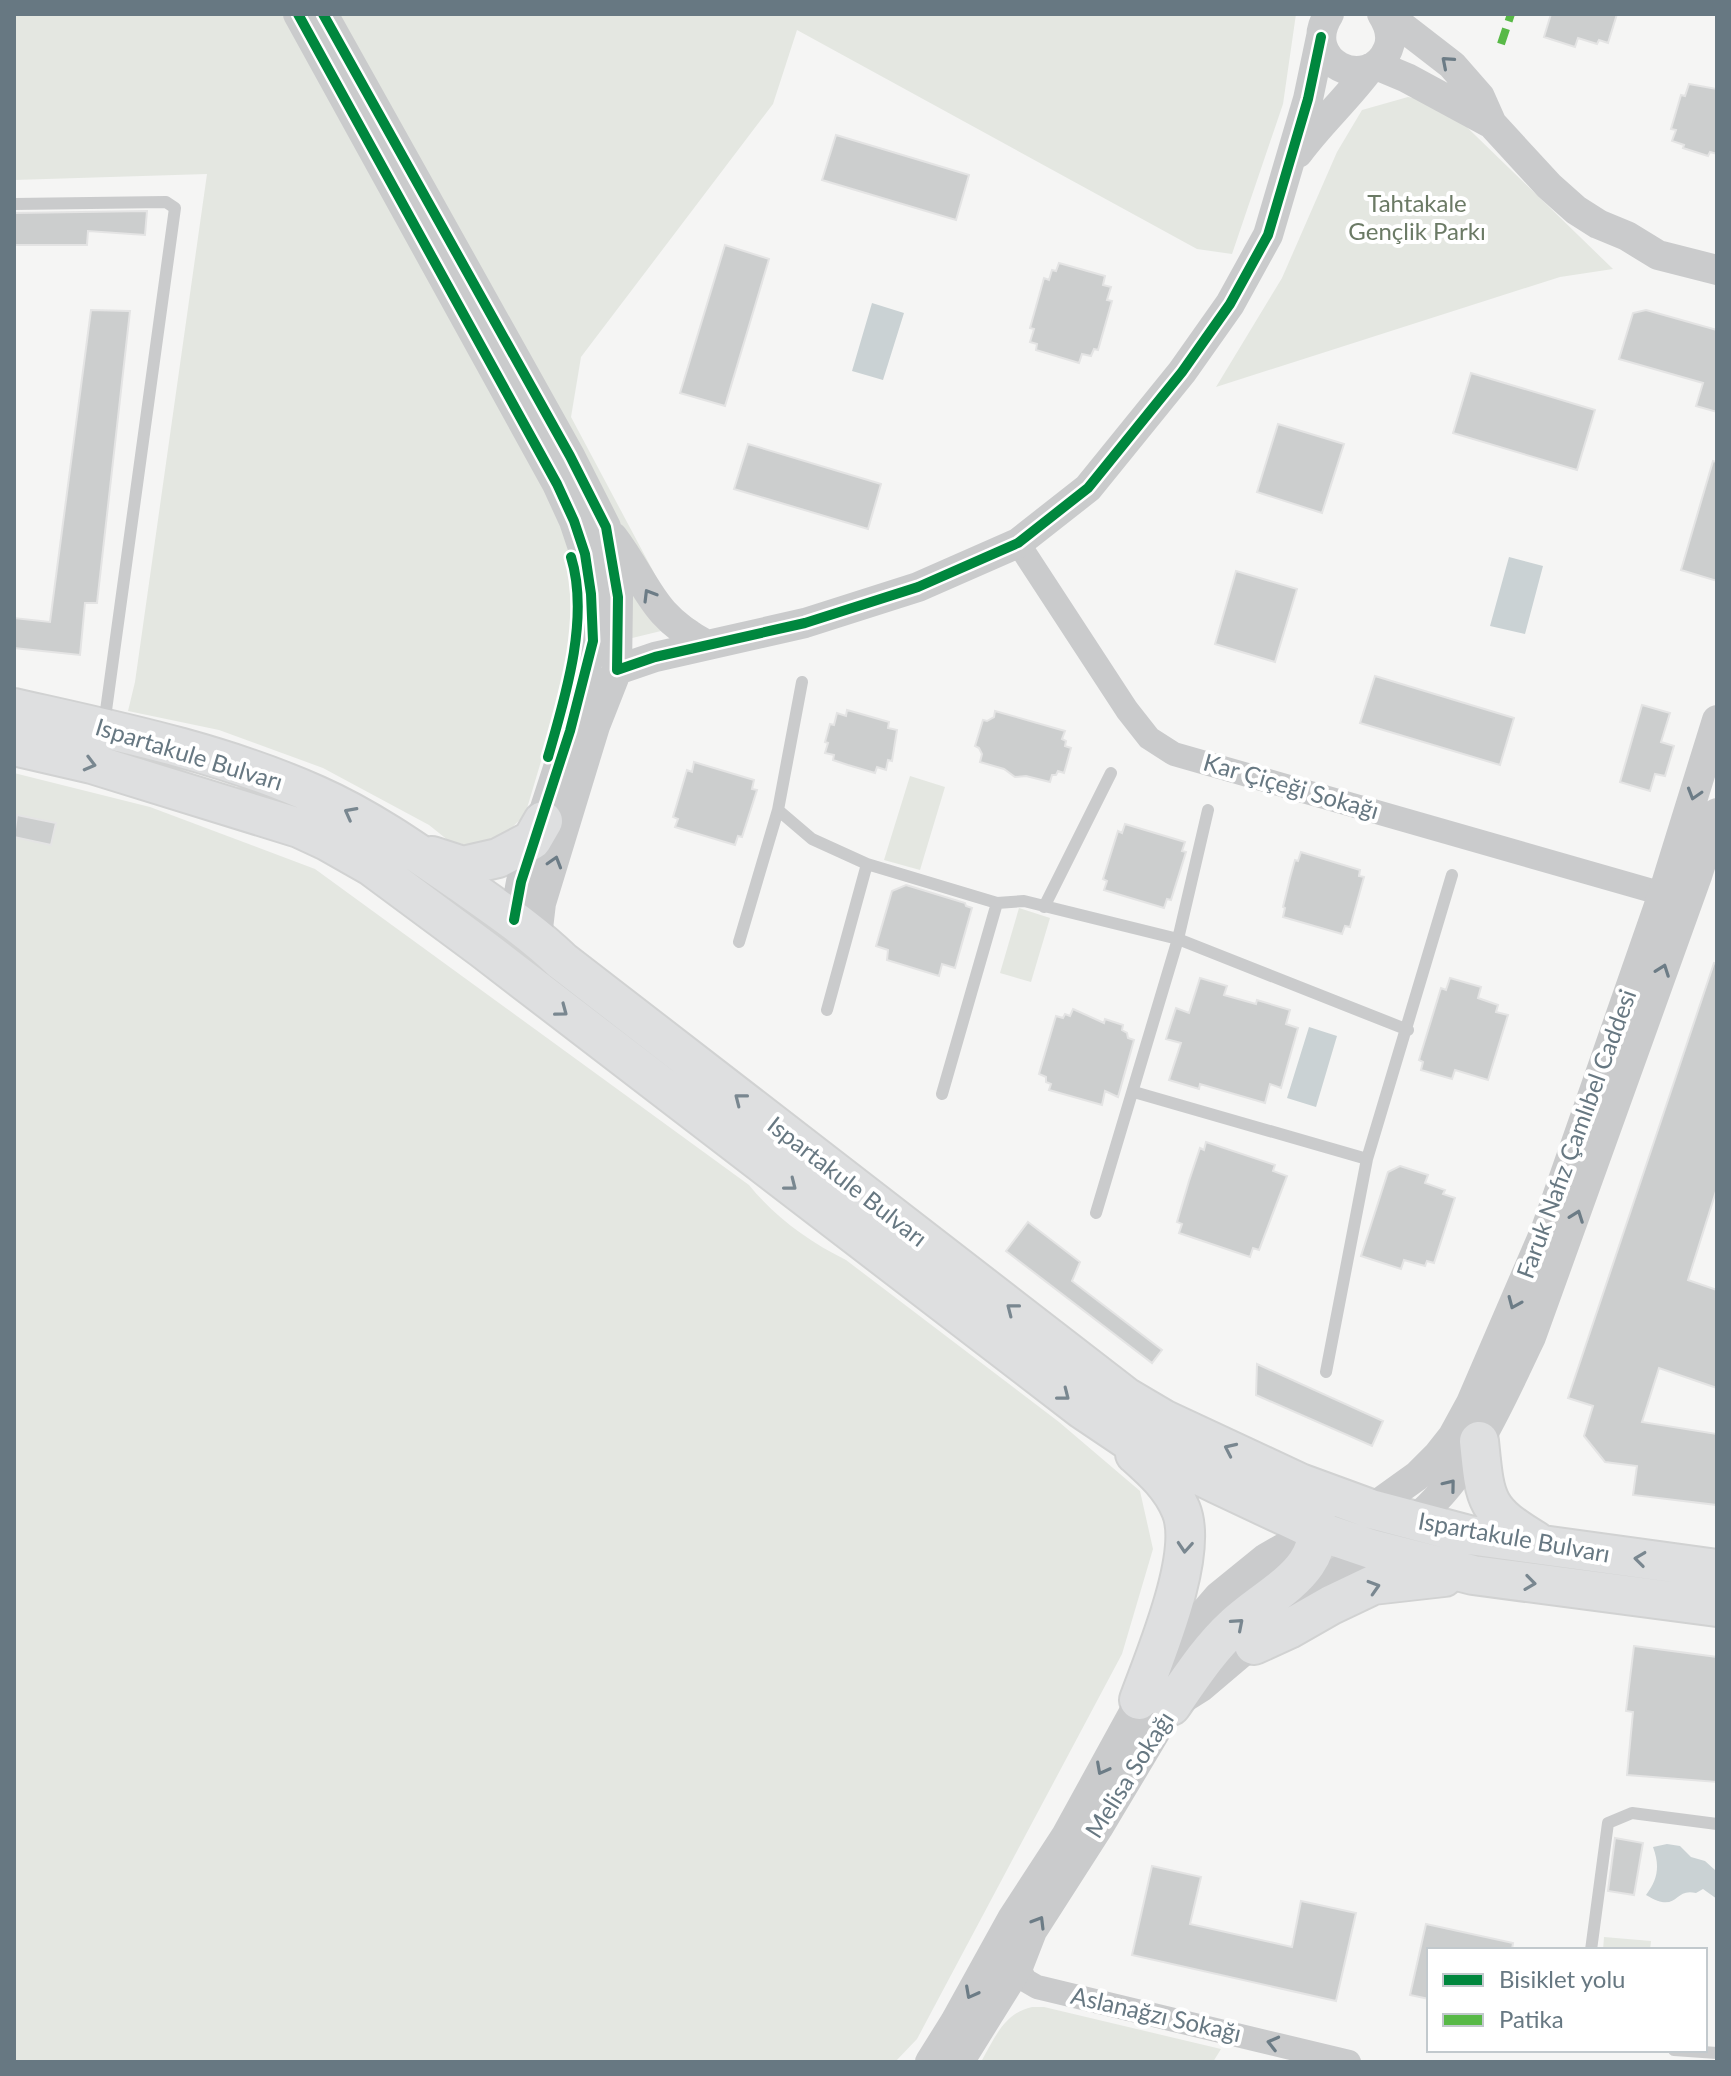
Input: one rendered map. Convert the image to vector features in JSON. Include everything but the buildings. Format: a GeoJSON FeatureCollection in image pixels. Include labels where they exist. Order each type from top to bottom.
{"type":"FeatureCollection","features":[{"type":"Feature","properties":{"kind":"main road","name":"Ispartakule Bulvarı"},"geometry":{"type":"LineString","coordinates":[[14,708],[241,765],[317,796],[394,836],[518,944],[1097,1420],[1131,1442],[1315,1530],[1371,1549],[1473,1575],[1717,1607]]}},
{"type":"Feature","properties":{"kind":"main road","name":"Ispartakule Bulvarı"},"geometry":{"type":"LineString","coordinates":[[14,746],[92,764],[299,828],[518,944],[562,961],[1126,1397],[1165,1420],[1300,1483],[1413,1521],[1469,1535],[1717,1569]]}},
{"type":"Feature","properties":{"kind":"main road"},"geometry":{"type":"LineString","coordinates":[[394,836],[444,862],[463,866],[498,858],[518,849],[532,840],[543,821]]}},
{"type":"Feature","properties":{"kind":"main road"},"geometry":{"type":"LineString","coordinates":[[1097,1420],[1165,1481],[1185,1523],[1181,1575],[1155,1703]]}},
{"type":"Feature","properties":{"kind":"main road"},"geometry":{"type":"LineString","coordinates":[[1479,1441],[1483,1482],[1491,1505],[1502,1520],[1545,1547]]}},
{"type":"Feature","properties":{"kind":"main road"},"geometry":{"type":"LineString","coordinates":[[1155,1703],[1232,1627],[1303,1570],[1314,1550],[1315,1512],[1300,1483]]}},
{"type":"Feature","properties":{"kind":"main road"},"geometry":{"type":"LineString","coordinates":[[1315,1530],[1371,1509]]}},
{"type":"Feature","properties":{"kind":"main road"},"geometry":{"type":"LineString","coordinates":[[1371,1549],[1413,1521]]}},
{"type":"Feature","properties":{"kind":"main road"},"geometry":{"type":"LineString","coordinates":[[1254,1645],[1373,1585],[1473,1575]]}},
{"type":"Feature","properties":{"kind":"street"},"geometry":{"type":"LineString","coordinates":[[298,14],[563,497],[585,554],[593,641],[586,678],[543,821],[521,882],[518,944]]}},
{"type":"Feature","properties":{"kind":"street"},"geometry":{"type":"LineString","coordinates":[[323,14],[570,456],[605,526],[655,606],[672,623],[707,645]]}},
{"type":"Feature","properties":{"kind":"street"},"geometry":{"type":"LineString","coordinates":[[1287,167],[1320,123],[1384,57],[1390,37],[1383,15]]}},
{"type":"Feature","properties":{"kind":"street"},"geometry":{"type":"LineString","coordinates":[[1383,15],[1452,65],[1480,97],[1492,124],[1549,186],[1576,210],[1658,255],[1717,270]]}},
{"type":"Feature","properties":{"kind":"street"},"geometry":{"type":"LineString","coordinates":[[593,641],[603,662],[617,670],[655,657],[805,623],[918,587],[1018,543],[1088,488],[1182,372],[1230,304],[1268,235],[1308,99],[1324,22]]}},
{"type":"Feature","properties":{"kind":"street"},"geometry":{"type":"LineString","coordinates":[[1324,22],[1328,58],[1336,65],[1356,72],[1373,66],[1407,78],[1492,124]]}},
{"type":"Feature","properties":{"kind":"street"},"geometry":{"type":"LineString","coordinates":[[1627,236],[1661,238],[1717,250]]}},
{"type":"Feature","properties":{"kind":"street"},"geometry":{"type":"LineString","coordinates":[[518,944],[541,903],[595,726],[617,670],[618,597],[605,526]]}},
{"type":"Feature","properties":{"kind":"street","name":"Kar Çiçeği Sokağı"},"geometry":{"type":"LineString","coordinates":[[1018,543],[1127,710],[1149,738],[1174,754],[1683,888]]}},
{"type":"Feature","properties":{"kind":"street","name":"Faruk Nafız Çamlıbel Caddesi"},"geometry":{"type":"LineString","coordinates":[[1413,1521],[1435,1504],[1457,1477],[1479,1441],[1531,1337],[1683,888],[1717,720]]}},
{"type":"Feature","properties":{"kind":"street","name":"Faruk Nafız Çamlıbel Caddesi"},"geometry":{"type":"LineString","coordinates":[[1371,1509],[1417,1476],[1438,1455],[1453,1436],[1471,1403],[1546,1229],[1683,888],[1716,819]]}},
{"type":"Feature","properties":{"kind":"street","name":"Melisa Sokağı"},"geometry":{"type":"LineString","coordinates":[[930,2062],[1012,1919],[1155,1703],[1201,1687],[1326,1581],[1371,1549]]}},
{"type":"Feature","properties":{"kind":"street","name":"Melisa Sokağı"},"geometry":{"type":"LineString","coordinates":[[959,2062],[1018,1967],[1032,1931],[1155,1703]]}},
{"type":"Feature","properties":{"kind":"street","name":"Aslanağzı Sokağı"},"geometry":{"type":"LineString","coordinates":[[1018,1967],[1025,1980],[1037,1987],[1349,2062]]}},
{"type":"Feature","properties":{"kind":"lane"},"geometry":{"type":"LineString","coordinates":[[14,204],[166,202],[175,208],[104,729]]}},
{"type":"Feature","properties":{"kind":"lane"},"geometry":{"type":"LineString","coordinates":[[739,942],[778,810],[802,682]]}},
{"type":"Feature","properties":{"kind":"lane"},"geometry":{"type":"LineString","coordinates":[[1044,907],[1111,773]]}},
{"type":"Feature","properties":{"kind":"lane"},"geometry":{"type":"LineString","coordinates":[[778,810],[812,839],[867,864],[997,903],[1024,901],[1178,939],[1408,1030]]}},
{"type":"Feature","properties":{"kind":"lane"},"geometry":{"type":"LineString","coordinates":[[1096,1213],[1178,939],[1208,810]]}},
{"type":"Feature","properties":{"kind":"lane"},"geometry":{"type":"LineString","coordinates":[[827,1010],[867,864]]}},
{"type":"Feature","properties":{"kind":"lane"},"geometry":{"type":"LineString","coordinates":[[1326,1372],[1367,1159],[1452,875]]}},
{"type":"Feature","properties":{"kind":"lane"},"geometry":{"type":"LineString","coordinates":[[942,1094],[997,903]]}},
{"type":"Feature","properties":{"kind":"lane"},"geometry":{"type":"LineString","coordinates":[[1134,1092],[1367,1159]]}},
{"type":"Feature","properties":{"kind":"lane"},"geometry":{"type":"LineString","coordinates":[[1591,1948],[1608,1823],[1632,1813],[1717,1824]]}},
{"type":"Feature","properties":{"kind":"green space"},"geometry":{"type":"Polygon","coordinates":[[[14,14],[1296,14],[1283,104],[1232,254],[1197,249],[797,30],[773,104],[581,357],[571,417],[660,584],[676,608],[698,622],[624,640],[566,686],[525,815],[503,836],[476,847],[449,841],[429,825],[323,768],[219,730],[128,711],[135,682],[207,174],[14,180],[14,14]]]}},
{"type":"Feature","properties":{"kind":"green space","name":"Tahtakale Gençlik Parkı"},"geometry":{"type":"Polygon","coordinates":[[[1408,97],[1442,103],[1613,269],[1560,277],[1216,387],[1282,278],[1337,152],[1362,110],[1408,97]]]}},
{"type":"Feature","properties":{"kind":"green space"},"geometry":{"type":"Polygon","coordinates":[[[14,773],[150,807],[315,869],[749,1185],[793,1228],[846,1260],[1059,1422],[1140,1491],[1153,1549],[1122,1654],[917,2039],[895,2062],[14,2062],[14,773]]]}},
{"type":"Feature","properties":{"kind":"green space"},"geometry":{"type":"Polygon","coordinates":[[[910,776],[945,787],[920,870],[884,860],[910,776]]]}},
{"type":"Feature","properties":{"kind":"green space"},"geometry":{"type":"Polygon","coordinates":[[[1019,908],[1050,918],[1031,982],[1000,973],[1019,908]]]}},
{"type":"Feature","properties":{"kind":"green space"},"geometry":{"type":"Polygon","coordinates":[[[1604,1937],[1651,1941],[1650,1948],[1603,1948],[1604,1937]]]}},
{"type":"Feature","properties":{"kind":"green space"},"geometry":{"type":"Polygon","coordinates":[[[1032,2007],[1044,2007],[1221,2049],[1213,2062],[981,2062],[1007,2021],[1032,2007]]]}},
{"type":"Feature","properties":{"kind":"shaded area"},"geometry":{"type":"Polygon","coordinates":[[[872,303],[904,313],[883,380],[852,371],[872,303]]]}},
{"type":"Feature","properties":{"kind":"shaded area"},"geometry":{"type":"Polygon","coordinates":[[[1509,557],[1543,566],[1525,634],[1490,626],[1509,557]]]}},
{"type":"Feature","properties":{"kind":"shaded area"},"geometry":{"type":"Polygon","coordinates":[[[1309,1027],[1337,1036],[1316,1107],[1287,1098],[1309,1027]]]}},
{"type":"Feature","properties":{"kind":"shaded area"},"geometry":{"type":"Polygon","coordinates":[[[1667,1844],[1680,1846],[1691,1857],[1705,1861],[1715,1870],[1717,1899],[1703,1889],[1683,1894],[1670,1902],[1646,1895],[1657,1872],[1653,1847],[1667,1844]]]}},
{"type":"Feature","properties":{"kind":"marked path"},"geometry":{"type":"LineString","coordinates":[[1501,44],[1511,14]]}},
{"type":"Feature","properties":{"kind":"cycle path"},"geometry":{"type":"LineString","coordinates":[[298,14],[557,484],[585,554],[593,641],[570,731],[521,882],[514,920]]}},
{"type":"Feature","properties":{"kind":"cycle path"},"geometry":{"type":"LineString","coordinates":[[323,14],[570,456],[606,527],[618,597],[617,670],[655,657],[805,623],[918,587],[1018,543],[1088,488],[1182,372],[1230,304],[1268,235],[1308,99],[1321,37]]}},
{"type":"Feature","properties":{"kind":"cycle path"},"geometry":{"type":"LineString","coordinates":[[548,757],[568,684],[577,632],[578,606],[571,557]]}}]}
